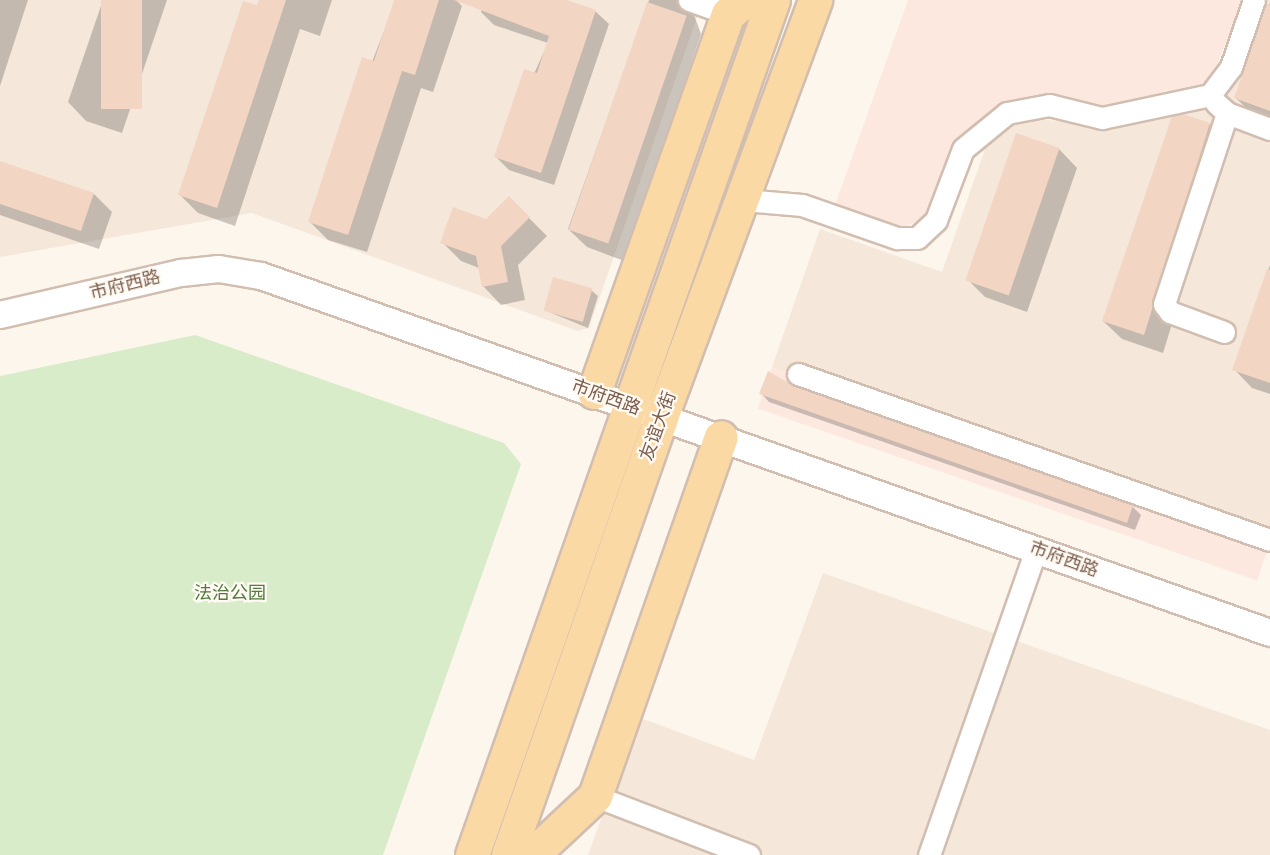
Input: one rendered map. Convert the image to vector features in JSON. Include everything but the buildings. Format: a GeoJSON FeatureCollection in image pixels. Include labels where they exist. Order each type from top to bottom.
{"type":"FeatureCollection","features":[{"type":"Feature","properties":{"kind":"main road","name":"友谊大街"},"geometry":{"type":"LineString","coordinates":[[472,855],[773,0]]}},
{"type":"Feature","properties":{"kind":"main road","name":"友谊大街"},"geometry":{"type":"LineString","coordinates":[[508,855],[661,417],[744,200],[815,0]]}},
{"type":"Feature","properties":{"kind":"main road"},"geometry":{"type":"LineString","coordinates":[[594,392],[737,7]]}},
{"type":"Feature","properties":{"kind":"main road"},"geometry":{"type":"LineString","coordinates":[[532,855],[595,796],[721,438]]}},
{"type":"Feature","properties":{"kind":"street"},"geometry":{"type":"LineString","coordinates":[[689,0],[737,7]]}},
{"type":"Feature","properties":{"kind":"street"},"geometry":{"type":"LineString","coordinates":[[744,200],[802,205],[888,236],[916,238],[932,227],[963,149],[1006,113],[1049,105],[1102,118],[1210,95],[1231,67],[1254,0]]}},
{"type":"Feature","properties":{"kind":"street"},"geometry":{"type":"LineString","coordinates":[[1210,95],[1227,113],[1270,129]]}},
{"type":"Feature","properties":{"kind":"street"},"geometry":{"type":"LineString","coordinates":[[1224,332],[1170,312],[1164,304],[1227,113]]}},
{"type":"Feature","properties":{"kind":"street","name":"市府西路"},"geometry":{"type":"LineString","coordinates":[[0,315],[154,277],[238,271],[295,286],[1270,633]]}},
{"type":"Feature","properties":{"kind":"street"},"geometry":{"type":"LineString","coordinates":[[798,374],[1270,540]]}},
{"type":"Feature","properties":{"kind":"street"},"geometry":{"type":"LineString","coordinates":[[929,855],[1036,550]]}},
{"type":"Feature","properties":{"kind":"street"},"geometry":{"type":"LineString","coordinates":[[595,796],[749,855]]}},
{"type":"Feature","properties":{"kind":"shaded area"},"geometry":{"type":"Polygon","coordinates":[[[0,0],[703,0],[589,328],[578,331],[252,213],[0,257],[0,0]]]}},
{"type":"Feature","properties":{"kind":"shaded area"},"geometry":{"type":"Polygon","coordinates":[[[908,0],[1243,0],[1203,99],[1165,91],[1112,111],[1040,96],[1011,100],[965,134],[928,218],[900,228],[834,208],[908,0]]]}},
{"type":"Feature","properties":{"kind":"shaded area"},"geometry":{"type":"Polygon","coordinates":[[[1262,0],[1270,0],[1270,543],[772,367],[820,229],[942,272],[992,129],[1028,118],[1106,126],[1220,99],[1228,92],[1262,0]]]}},
{"type":"Feature","properties":{"kind":"shaded area"},"geometry":{"type":"Polygon","coordinates":[[[772,367],[1270,538],[1257,581],[758,409],[772,367]]]}},
{"type":"Feature","properties":{"kind":"shaded area"},"geometry":{"type":"Polygon","coordinates":[[[823,573],[1270,730],[1270,855],[588,855],[638,717],[754,760],[823,573]]]}},
{"type":"Feature","properties":{"kind":"green space","name":"法治公园"},"geometry":{"type":"Polygon","coordinates":[[[195,335],[504,443],[521,464],[383,855],[0,855],[0,376],[195,335]]]}}]}
